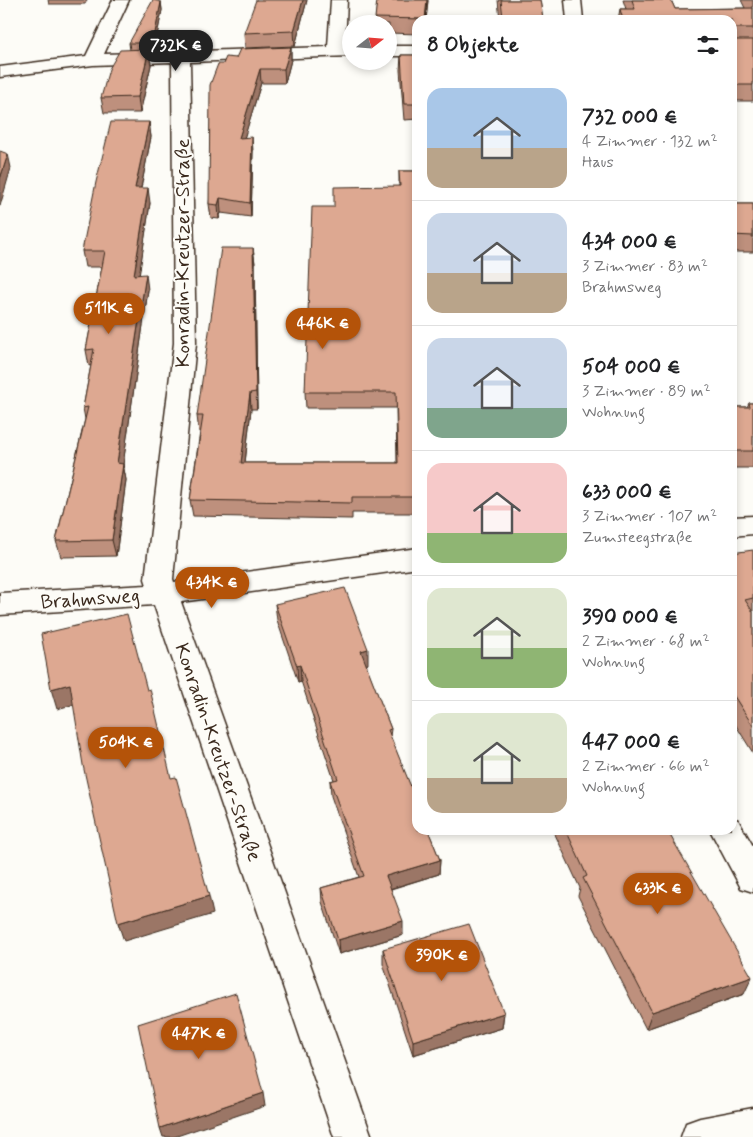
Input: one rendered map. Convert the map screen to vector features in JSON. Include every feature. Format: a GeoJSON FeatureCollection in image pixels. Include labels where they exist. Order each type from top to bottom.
{"type":"FeatureCollection","features":[{"type":"Feature","properties":{"kind":"street"},"geometry":{"type":"LineString","coordinates":[[94,60],[121,0]]}},
{"type":"Feature","properties":{"kind":"street"},"geometry":{"type":"LineString","coordinates":[[339,0],[342,31]]}},
{"type":"Feature","properties":{"kind":"street"},"geometry":{"type":"LineString","coordinates":[[573,0],[575,15]]}},
{"type":"Feature","properties":{"kind":"street"},"geometry":{"type":"LineString","coordinates":[[1,73],[94,60],[342,51]]}},
{"type":"Feature","properties":{"kind":"street"},"geometry":{"type":"LineString","coordinates":[[398,51],[412,51]]}},
{"type":"Feature","properties":{"kind":"street","name":"Konradin-Kreutzer-Straße"},"geometry":{"type":"LineString","coordinates":[[181,56],[185,343],[160,580],[353,1137]]}},
{"type":"Feature","properties":{"kind":"street"},"geometry":{"type":"LineString","coordinates":[[737,527],[753,526]]}},
{"type":"Feature","properties":{"kind":"street","name":"Brahmsweg"},"geometry":{"type":"LineString","coordinates":[[0,604],[164,594],[412,559]]}},
{"type":"Feature","properties":{"kind":"street"},"geometry":{"type":"LineString","coordinates":[[729,835],[753,877]]}},
{"type":"Feature","properties":{"kind":"street"},"geometry":{"type":"LineString","coordinates":[[700,1137],[753,1127]]}},
{"type":"Feature","properties":{"kind":"building"},"geometry":{"type":"Polygon","coordinates":[[[153,0],[161,2],[153,43],[129,43],[153,0]]]}},
{"type":"Feature","properties":{"kind":"building"},"geometry":{"type":"Polygon","coordinates":[[[256,0],[303,0],[294,31],[244,33],[256,0]]]}},
{"type":"Feature","properties":{"kind":"building"},"geometry":{"type":"Polygon","coordinates":[[[377,0],[427,0],[425,15],[412,15],[412,19],[398,18],[398,15],[375,15],[377,0]]]}},
{"type":"Feature","properties":{"kind":"building"},"geometry":{"type":"Polygon","coordinates":[[[501,0],[540,0],[542,15],[503,15],[501,0]]]}},
{"type":"Feature","properties":{"kind":"building"},"geometry":{"type":"Polygon","coordinates":[[[632,0],[671,0],[675,9],[753,8],[753,28],[737,28],[737,15],[622,15],[620,9],[635,9],[632,0]]]}},
{"type":"Feature","properties":{"kind":"building"},"geometry":{"type":"Polygon","coordinates":[[[737,40],[753,40],[753,85],[737,85],[737,40]]]}},
{"type":"Feature","properties":{"kind":"building"},"geometry":{"type":"Polygon","coordinates":[[[291,47],[284,69],[260,69],[239,138],[252,137],[250,203],[220,198],[218,205],[209,204],[210,85],[218,64],[223,64],[226,57],[236,58],[240,49],[291,47]]]}},
{"type":"Feature","properties":{"kind":"building"},"geometry":{"type":"Polygon","coordinates":[[[149,49],[138,97],[101,98],[109,69],[120,50],[149,49]]]}},
{"type":"Feature","properties":{"kind":"building"},"geometry":{"type":"Polygon","coordinates":[[[401,55],[412,55],[412,104],[404,104],[401,55]]]}},
{"type":"Feature","properties":{"kind":"building"},"geometry":{"type":"Polygon","coordinates":[[[111,122],[149,122],[135,188],[148,188],[134,275],[146,274],[117,463],[123,464],[112,540],[56,541],[88,407],[83,408],[94,349],[86,350],[105,251],[82,251],[111,122]]]}},
{"type":"Feature","properties":{"kind":"building"},"geometry":{"type":"Polygon","coordinates":[[[0,151],[8,154],[0,179],[0,151]]]}},
{"type":"Feature","properties":{"kind":"building"},"geometry":{"type":"Polygon","coordinates":[[[399,171],[412,171],[412,497],[352,497],[352,503],[190,500],[203,416],[197,416],[221,248],[253,248],[256,392],[250,393],[241,463],[398,463],[396,392],[305,392],[312,207],[334,207],[334,187],[400,186],[399,171]]]}},
{"type":"Feature","properties":{"kind":"building"},"geometry":{"type":"Polygon","coordinates":[[[737,204],[753,204],[753,236],[737,235],[737,204]]]}},
{"type":"Feature","properties":{"kind":"building"},"geometry":{"type":"Polygon","coordinates":[[[749,403],[753,403],[753,451],[737,451],[737,407],[750,407],[749,403]]]}},
{"type":"Feature","properties":{"kind":"building"},"geometry":{"type":"Polygon","coordinates":[[[753,550],[753,598],[745,600],[753,612],[753,726],[737,701],[737,552],[753,550]]]}},
{"type":"Feature","properties":{"kind":"building"},"geometry":{"type":"Polygon","coordinates":[[[345,588],[368,649],[361,651],[391,729],[388,730],[412,789],[412,835],[430,835],[440,860],[386,876],[403,921],[338,940],[321,888],[364,876],[330,781],[338,779],[300,665],[297,666],[275,604],[345,588]]]}},
{"type":"Feature","properties":{"kind":"building"},"geometry":{"type":"Polygon","coordinates":[[[127,614],[147,690],[150,689],[171,778],[176,777],[209,896],[118,923],[83,765],[70,684],[51,689],[41,634],[127,614]]]}},
{"type":"Feature","properties":{"kind":"building"},"geometry":{"type":"Polygon","coordinates":[[[568,835],[670,835],[752,977],[652,1012],[583,878],[587,876],[568,835]]]}},
{"type":"Feature","properties":{"kind":"building"},"geometry":{"type":"Polygon","coordinates":[[[469,924],[504,1013],[413,1041],[383,949],[469,924]]]}},
{"type":"Feature","properties":{"kind":"building"},"geometry":{"type":"Polygon","coordinates":[[[236,993],[263,1093],[160,1128],[138,1024],[236,993]]]}}]}
